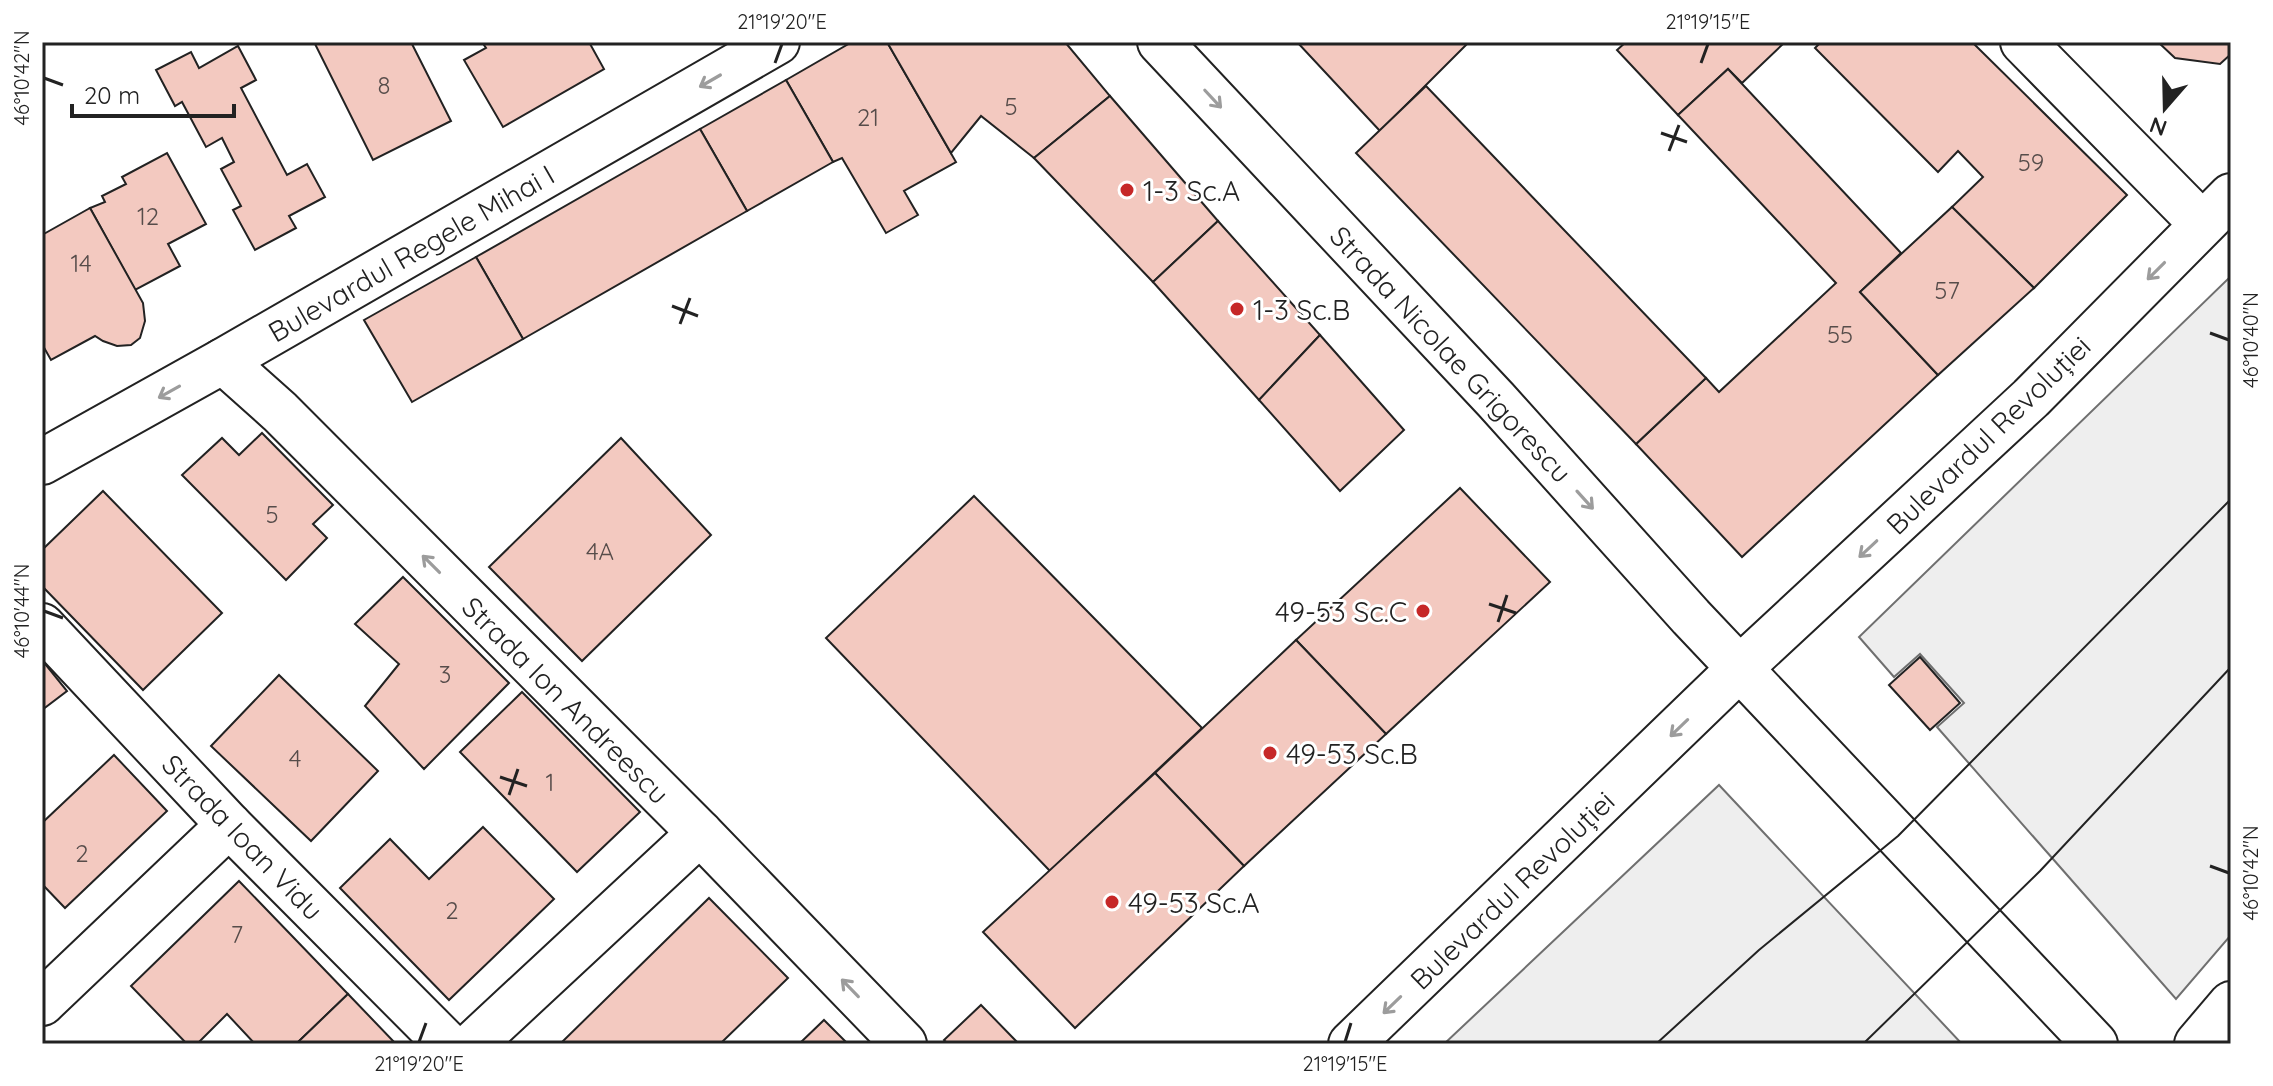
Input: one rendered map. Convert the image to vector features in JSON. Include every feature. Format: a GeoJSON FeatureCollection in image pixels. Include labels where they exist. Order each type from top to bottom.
{"type":"FeatureCollection","features":[{"type":"Feature","properties":{"kind":"main road","name":"Bulevardul Regele Mihai I"},"geometry":{"type":"LineString","coordinates":[[42,462],[777,42]]}},
{"type":"Feature","properties":{"kind":"main road","name":"Strada Nicolae Grigorescu"},"geometry":{"type":"LineString","coordinates":[[1160,42],[1496,400],[1740,668]]}},
{"type":"Feature","properties":{"kind":"main road"},"geometry":{"type":"LineString","coordinates":[[2023,42],[2216,210]]}},
{"type":"Feature","properties":{"kind":"main road","name":"Bulevardul Revoluției"},"geometry":{"type":"LineString","coordinates":[[1351,1044],[1740,668],[2031,398],[2216,210]]}},
{"type":"Feature","properties":{"kind":"main road","name":"Strada Ion Andreescu"},"geometry":{"type":"LineString","coordinates":[[223,361],[280,412],[700,833],[904,1044]]}},
{"type":"Feature","properties":{"kind":"main road","name":"Strada Ioan Vidu"},"geometry":{"type":"LineString","coordinates":[[42,626],[229,825],[447,1044]]}},
{"type":"Feature","properties":{"kind":"main road"},"geometry":{"type":"LineString","coordinates":[[1740,668],[2095,1044]]}},
{"type":"Feature","properties":{"kind":"main road"},"geometry":{"type":"LineString","coordinates":[[42,1003],[229,825]]}},
{"type":"Feature","properties":{"kind":"main road"},"geometry":{"type":"LineString","coordinates":[[473,1044],[700,833]]}},
{"type":"Feature","properties":{"kind":"main road"},"geometry":{"type":"LineString","coordinates":[[2197,1044],[2231,1004]]}},
{"type":"Feature","properties":{"kind":"shaded area"},"geometry":{"type":"Polygon","coordinates":[[[2231,276],[2231,935],[2176,999],[1937,727],[1964,703],[1920,654],[1894,677],[1859,637],[2231,276]]]}},
{"type":"Feature","properties":{"kind":"shaded area"},"geometry":{"type":"Polygon","coordinates":[[[1719,785],[1962,1044],[1444,1044],[1719,785]]]}},
{"type":"Feature","properties":{"kind":"building"},"geometry":{"type":"Polygon","coordinates":[[[411,42],[451,121],[373,160],[315,44],[411,42]]]}},
{"type":"Feature","properties":{"kind":"building"},"geometry":{"type":"Polygon","coordinates":[[[482,42],[589,42],[604,69],[503,127],[464,60],[486,48],[482,42]]]}},
{"type":"Feature","properties":{"kind":"building"},"geometry":{"type":"Polygon","coordinates":[[[852,42],[887,42],[956,162],[904,191],[918,215],[886,233],[842,158],[833,162],[786,80],[852,42]]]}},
{"type":"Feature","properties":{"kind":"building"},"geometry":{"type":"Polygon","coordinates":[[[887,42],[1065,42],[1110,96],[1034,158],[981,116],[951,153],[887,42]]]}},
{"type":"Feature","properties":{"kind":"building"},"geometry":{"type":"Polygon","coordinates":[[[1297,42],[1469,42],[1380,131],[1297,42]]]}},
{"type":"Feature","properties":{"kind":"building"},"geometry":{"type":"Polygon","coordinates":[[[1626,42],[1784,43],[1742,83],[1728,69],[1678,115],[1617,50],[1626,42]]]}},
{"type":"Feature","properties":{"kind":"building"},"geometry":{"type":"Polygon","coordinates":[[[1821,42],[1972,42],[2127,195],[2034,288],[1952,207],[1983,177],[1958,151],[1938,172],[1815,48],[1821,42]]]}},
{"type":"Feature","properties":{"kind":"building"},"geometry":{"type":"Polygon","coordinates":[[[2158,42],[2231,42],[2231,54],[2220,64],[2175,58],[2158,42]]]}},
{"type":"Feature","properties":{"kind":"building"},"geometry":{"type":"Polygon","coordinates":[[[238,46],[256,80],[241,88],[287,175],[307,164],[325,197],[289,216],[296,228],[255,250],[233,210],[241,206],[221,169],[234,162],[222,138],[206,147],[182,102],[175,106],[156,70],[191,52],[199,68],[238,46]]]}},
{"type":"Feature","properties":{"kind":"building"},"geometry":{"type":"Polygon","coordinates":[[[1728,69],[1901,253],[1860,292],[1938,375],[1742,557],[1636,444],[1706,378],[1719,392],[1836,283],[1678,115],[1728,69]]]}},
{"type":"Feature","properties":{"kind":"building"},"geometry":{"type":"Polygon","coordinates":[[[786,80],[833,162],[747,211],[700,129],[786,80]]]}},
{"type":"Feature","properties":{"kind":"building"},"geometry":{"type":"Polygon","coordinates":[[[1426,86],[1706,378],[1636,444],[1356,153],[1426,86]]]}},
{"type":"Feature","properties":{"kind":"building","name":"1-3 Sc.A"},"geometry":{"type":"Polygon","coordinates":[[[1110,96],[1218,221],[1153,282],[1034,158],[1110,96]]]}},
{"type":"Feature","properties":{"kind":"building"},"geometry":{"type":"Polygon","coordinates":[[[700,129],[747,211],[523,339],[476,257],[700,129]]]}},
{"type":"Feature","properties":{"kind":"building"},"geometry":{"type":"Polygon","coordinates":[[[167,153],[206,224],[168,244],[180,266],[135,290],[90,208],[105,202],[102,196],[126,184],[122,177],[167,153]]]}},
{"type":"Feature","properties":{"kind":"building"},"geometry":{"type":"Polygon","coordinates":[[[1952,207],[2034,288],[1938,375],[1860,292],[1952,207]]]}},
{"type":"Feature","properties":{"kind":"building"},"geometry":{"type":"Polygon","coordinates":[[[90,208],[143,303],[145,321],[140,338],[131,345],[117,346],[95,336],[51,360],[42,344],[42,235],[90,208]]]}},
{"type":"Feature","properties":{"kind":"building","name":"1-3 Sc.B"},"geometry":{"type":"Polygon","coordinates":[[[1218,221],[1320,335],[1259,400],[1153,282],[1218,221]]]}},
{"type":"Feature","properties":{"kind":"building"},"geometry":{"type":"Polygon","coordinates":[[[476,257],[523,339],[412,402],[364,320],[476,257]]]}},
{"type":"Feature","properties":{"kind":"building"},"geometry":{"type":"Polygon","coordinates":[[[1320,335],[1404,430],[1340,491],[1259,400],[1320,335]]]}},
{"type":"Feature","properties":{"kind":"building"},"geometry":{"type":"Polygon","coordinates":[[[262,433],[333,505],[313,524],[327,538],[286,580],[182,475],[222,438],[239,455],[262,433]]]}},
{"type":"Feature","properties":{"kind":"building"},"geometry":{"type":"Polygon","coordinates":[[[621,438],[711,535],[582,661],[489,567],[621,438]]]}},
{"type":"Feature","properties":{"kind":"building","name":"49-53 Sc.C"},"geometry":{"type":"Polygon","coordinates":[[[1460,488],[1550,582],[1386,734],[1296,640],[1460,488]]]}},
{"type":"Feature","properties":{"kind":"building"},"geometry":{"type":"Polygon","coordinates":[[[103,491],[222,613],[143,690],[42,586],[42,550],[103,491]]]}},
{"type":"Feature","properties":{"kind":"building"},"geometry":{"type":"Polygon","coordinates":[[[974,496],[1202,728],[1050,871],[826,638],[974,496]]]}},
{"type":"Feature","properties":{"kind":"building"},"geometry":{"type":"Polygon","coordinates":[[[403,577],[509,683],[424,769],[365,706],[399,664],[355,624],[403,577]]]}},
{"type":"Feature","properties":{"kind":"building","name":"49-53 Sc.B"},"geometry":{"type":"Polygon","coordinates":[[[1296,640],[1386,734],[1244,866],[1155,773],[1296,640]]]}},
{"type":"Feature","properties":{"kind":"building"},"geometry":{"type":"Polygon","coordinates":[[[1920,657],[1960,703],[1930,730],[1889,685],[1920,657]]]}},
{"type":"Feature","properties":{"kind":"building"},"geometry":{"type":"Polygon","coordinates":[[[42,660],[67,691],[42,710],[42,660]]]}},
{"type":"Feature","properties":{"kind":"building"},"geometry":{"type":"Polygon","coordinates":[[[279,675],[378,771],[311,841],[211,746],[279,675]]]}},
{"type":"Feature","properties":{"kind":"building"},"geometry":{"type":"Polygon","coordinates":[[[522,692],[640,812],[577,872],[460,752],[522,692]]]}},
{"type":"Feature","properties":{"kind":"building"},"geometry":{"type":"Polygon","coordinates":[[[114,755],[167,811],[65,908],[42,884],[42,823],[114,755]]]}},
{"type":"Feature","properties":{"kind":"building","name":"49-53 Sc.A"},"geometry":{"type":"Polygon","coordinates":[[[1155,773],[1244,866],[1075,1028],[983,932],[1155,773]]]}},
{"type":"Feature","properties":{"kind":"building"},"geometry":{"type":"Polygon","coordinates":[[[483,827],[554,899],[449,1000],[340,888],[390,839],[429,879],[483,827]]]}},
{"type":"Feature","properties":{"kind":"building"},"geometry":{"type":"Polygon","coordinates":[[[239,881],[348,994],[296,1044],[255,1044],[227,1014],[197,1044],[187,1044],[131,986],[239,881]]]}},
{"type":"Feature","properties":{"kind":"building"},"geometry":{"type":"Polygon","coordinates":[[[709,898],[788,978],[720,1044],[560,1044],[709,898]]]}},
{"type":"Feature","properties":{"kind":"building"},"geometry":{"type":"Polygon","coordinates":[[[348,994],[396,1044],[296,1044],[348,994]]]}},
{"type":"Feature","properties":{"kind":"building"},"geometry":{"type":"Polygon","coordinates":[[[981,1005],[1019,1044],[948,1044],[944,1040],[981,1005]]]}},
{"type":"Feature","properties":{"kind":"building"},"geometry":{"type":"Polygon","coordinates":[[[824,1020],[848,1044],[799,1044],[824,1020]]]}},
{"type":"Feature","properties":{"kind":"tram line"},"geometry":{"type":"LineString","coordinates":[[1656,1044],[1759,950],[1898,836],[2231,499]]}},
{"type":"Feature","properties":{"kind":"tram line"},"geometry":{"type":"LineString","coordinates":[[1863,1044],[2040,871],[2231,667]]}},
{"type":"Feature","properties":{"kind":"place","name":"1-3 Sc.A"},"geometry":{"type":"Point","coordinates":[1127,190]}},
{"type":"Feature","properties":{"kind":"place","name":"1-3 Sc.B"},"geometry":{"type":"Point","coordinates":[1237,309]}},
{"type":"Feature","properties":{"kind":"place","name":"49-53 Sc.C"},"geometry":{"type":"Point","coordinates":[1423,611]}},
{"type":"Feature","properties":{"kind":"place","name":"49-53 Sc.B"},"geometry":{"type":"Point","coordinates":[1270,753]}},
{"type":"Feature","properties":{"kind":"place","name":"49-53 Sc.A"},"geometry":{"type":"Point","coordinates":[1112,902]}}]}
